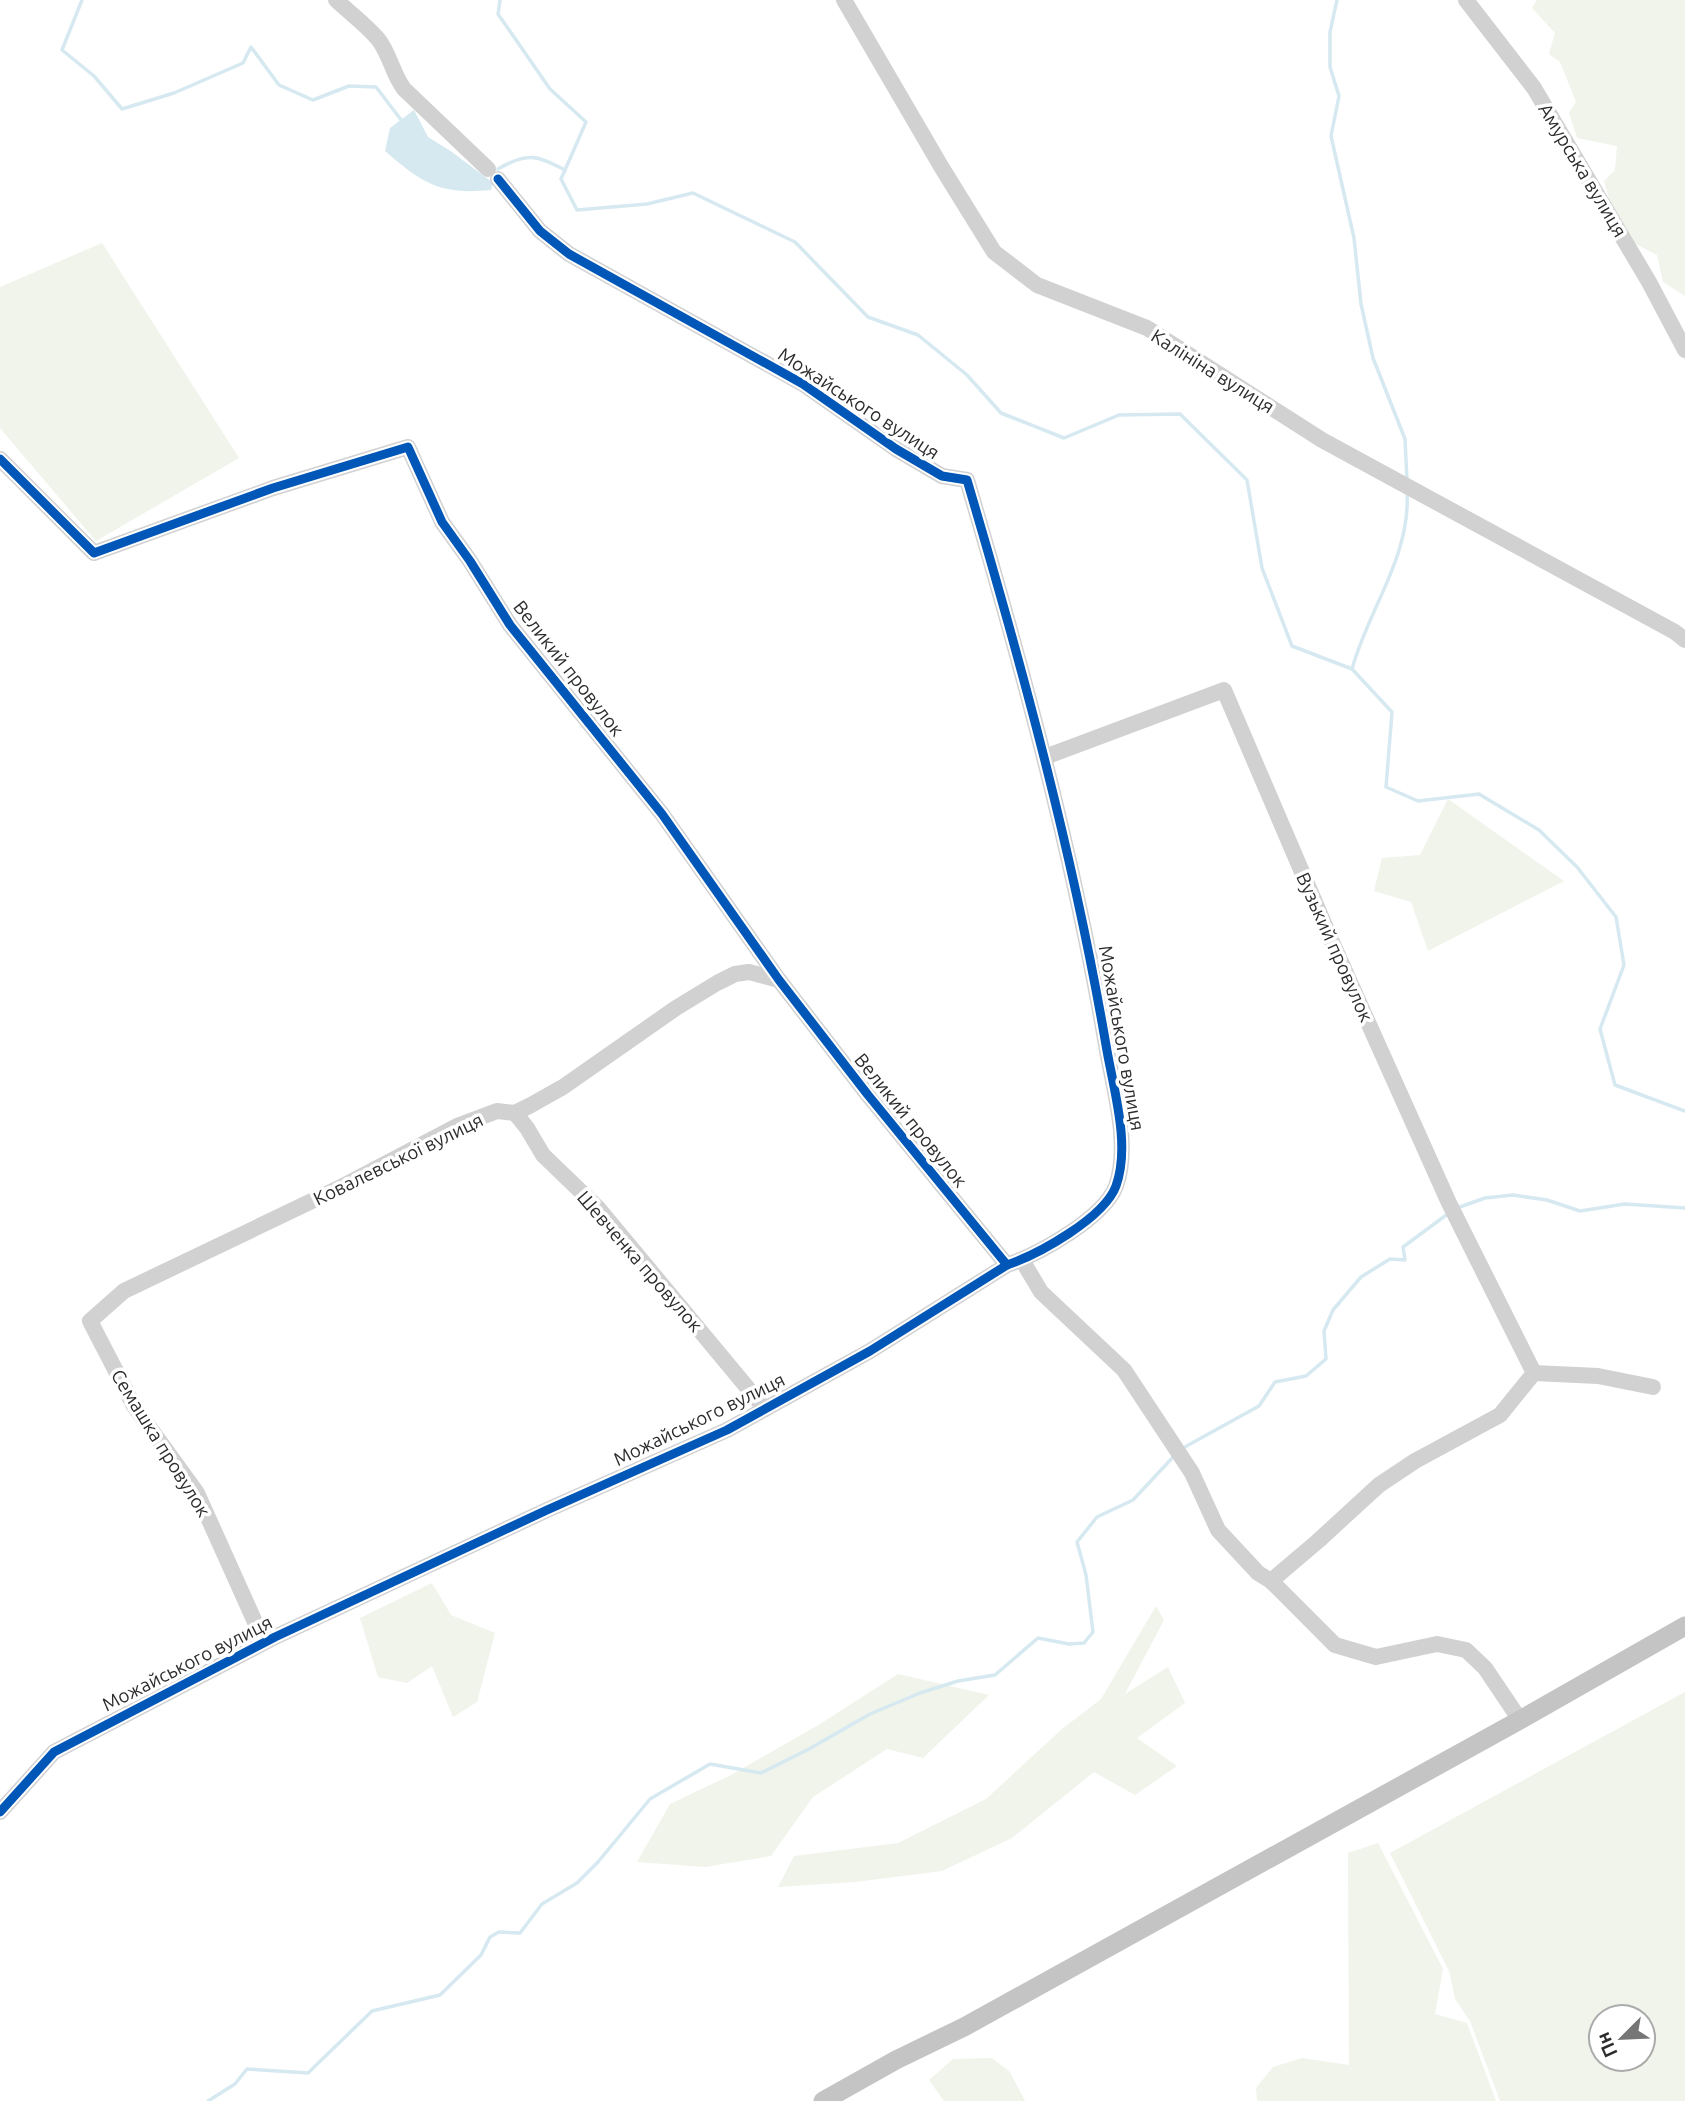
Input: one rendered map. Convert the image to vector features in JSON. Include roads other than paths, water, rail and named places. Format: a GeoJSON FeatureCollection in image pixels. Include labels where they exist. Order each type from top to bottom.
{"type":"FeatureCollection","features":[{"type":"Feature","properties":{"kind":"main road"},"geometry":{"type":"LineString","coordinates":[[823,2101],[896,2060],[964,2028],[1685,1626]]}},
{"type":"Feature","properties":{"kind":"street","name":"Можайського вулиця"},"geometry":{"type":"LineString","coordinates":[[0,1812],[54,1752],[264,1642],[547,1510],[727,1430],[870,1351],[1015,1263],[1063,1238],[1097,1212],[1115,1188],[1123,1149],[1091,959],[1045,757],[967,480],[942,476],[896,449],[803,384],[569,254],[540,231],[493,174],[404,89],[378,39],[336,0]]}},
{"type":"Feature","properties":{"kind":"street","name":"Калініна вулиця"},"geometry":{"type":"LineString","coordinates":[[844,0],[994,252],[1037,285],[1147,328],[1322,440],[1675,632],[1685,640]]}},
{"type":"Feature","properties":{"kind":"street","name":"Амурська вулиця"},"geometry":{"type":"LineString","coordinates":[[1466,0],[1534,88],[1649,282],[1685,350]]}},
{"type":"Feature","properties":{"kind":"street","name":"Великий провулок"},"geometry":{"type":"LineString","coordinates":[[4,467],[94,553],[273,488],[408,447],[442,522],[510,625],[662,814],[779,980],[868,1095],[1041,1292],[1124,1370],[1192,1473],[1218,1530],[1258,1573],[1271,1581],[1335,1645],[1376,1657],[1437,1644],[1466,1650],[1485,1668],[1520,1720]]}},
{"type":"Feature","properties":{"kind":"street","name":"Вузький провулок"},"geometry":{"type":"LineString","coordinates":[[1045,757],[1224,690],[1448,1203],[1534,1373]]}},
{"type":"Feature","properties":{"kind":"street","name":"Ковалевської вулиця"},"geometry":{"type":"LineString","coordinates":[[90,1321],[124,1292],[339,1188],[457,1126],[497,1111],[515,1113],[563,1087],[665,1015],[717,983],[736,974],[749,972],[779,980]]}},
{"type":"Feature","properties":{"kind":"street","name":"Шевченка провулок"},"geometry":{"type":"LineString","coordinates":[[515,1113],[544,1155],[600,1209],[765,1409]]}},
{"type":"Feature","properties":{"kind":"street","name":"Семашка провулок"},"geometry":{"type":"LineString","coordinates":[[90,1321],[134,1406],[197,1493],[264,1642]]}},
{"type":"Feature","properties":{"kind":"street"},"geometry":{"type":"LineString","coordinates":[[1271,1581],[1379,1485],[1415,1461],[1500,1415],[1534,1373],[1598,1376],[1653,1387]]}},
{"type":"Feature","properties":{"kind":"waterway"},"geometry":{"type":"LineString","coordinates":[[82,0],[62,50],[94,76],[122,109],[174,93],[243,63],[251,47],[279,85],[313,100],[349,86],[376,87],[402,121]]}},
{"type":"Feature","properties":{"kind":"waterway"},"geometry":{"type":"LineString","coordinates":[[500,0],[498,14],[550,89],[586,122],[565,170]]}},
{"type":"Feature","properties":{"kind":"waterway"},"geometry":{"type":"LineString","coordinates":[[1337,0],[1330,32],[1330,67],[1339,96],[1331,136],[1354,238],[1361,304],[1373,358],[1405,439],[1407,481]]}},
{"type":"Feature","properties":{"kind":"waterway"},"geometry":{"type":"LineString","coordinates":[[498,169],[517,160],[532,158],[565,170],[561,179],[577,210],[647,204],[693,193],[795,242],[868,317],[918,335],[967,375],[1001,413],[1064,438],[1119,415],[1180,414],[1247,480],[1262,568],[1292,646],[1352,669],[1392,712],[1386,787],[1418,801],[1479,794],[1539,830],[1577,867],[1616,917],[1624,965],[1600,1029],[1615,1085],[1685,1111]]}},
{"type":"Feature","properties":{"kind":"waterway"},"geometry":{"type":"LineString","coordinates":[[1352,669],[1396,561],[1406,516],[1407,492]]}},
{"type":"Feature","properties":{"kind":"waterway"},"geometry":{"type":"LineString","coordinates":[[1457,1208],[1485,1198],[1513,1195],[1547,1200],[1580,1211],[1625,1204],[1685,1208]]}},
{"type":"Feature","properties":{"kind":"waterway"},"geometry":{"type":"LineString","coordinates":[[1183,1448],[1259,1406],[1275,1382],[1306,1376],[1326,1359],[1324,1331],[1333,1310],[1361,1277],[1390,1259],[1405,1260],[1403,1247],[1449,1213]]}},
{"type":"Feature","properties":{"kind":"waterway"},"geometry":{"type":"LineString","coordinates":[[208,2101],[235,2084],[247,2069],[308,2073],[372,2011],[440,1995],[481,1955],[490,1937],[499,1932],[520,1933],[542,1904],[577,1883],[650,1799],[710,1764],[761,1773],[870,1714],[920,1693],[958,1681],[995,1675],[1038,1638],[1069,1644],[1084,1643],[1093,1632],[1086,1575],[1077,1542],[1097,1517],[1133,1500],[1175,1455]]}}]}
